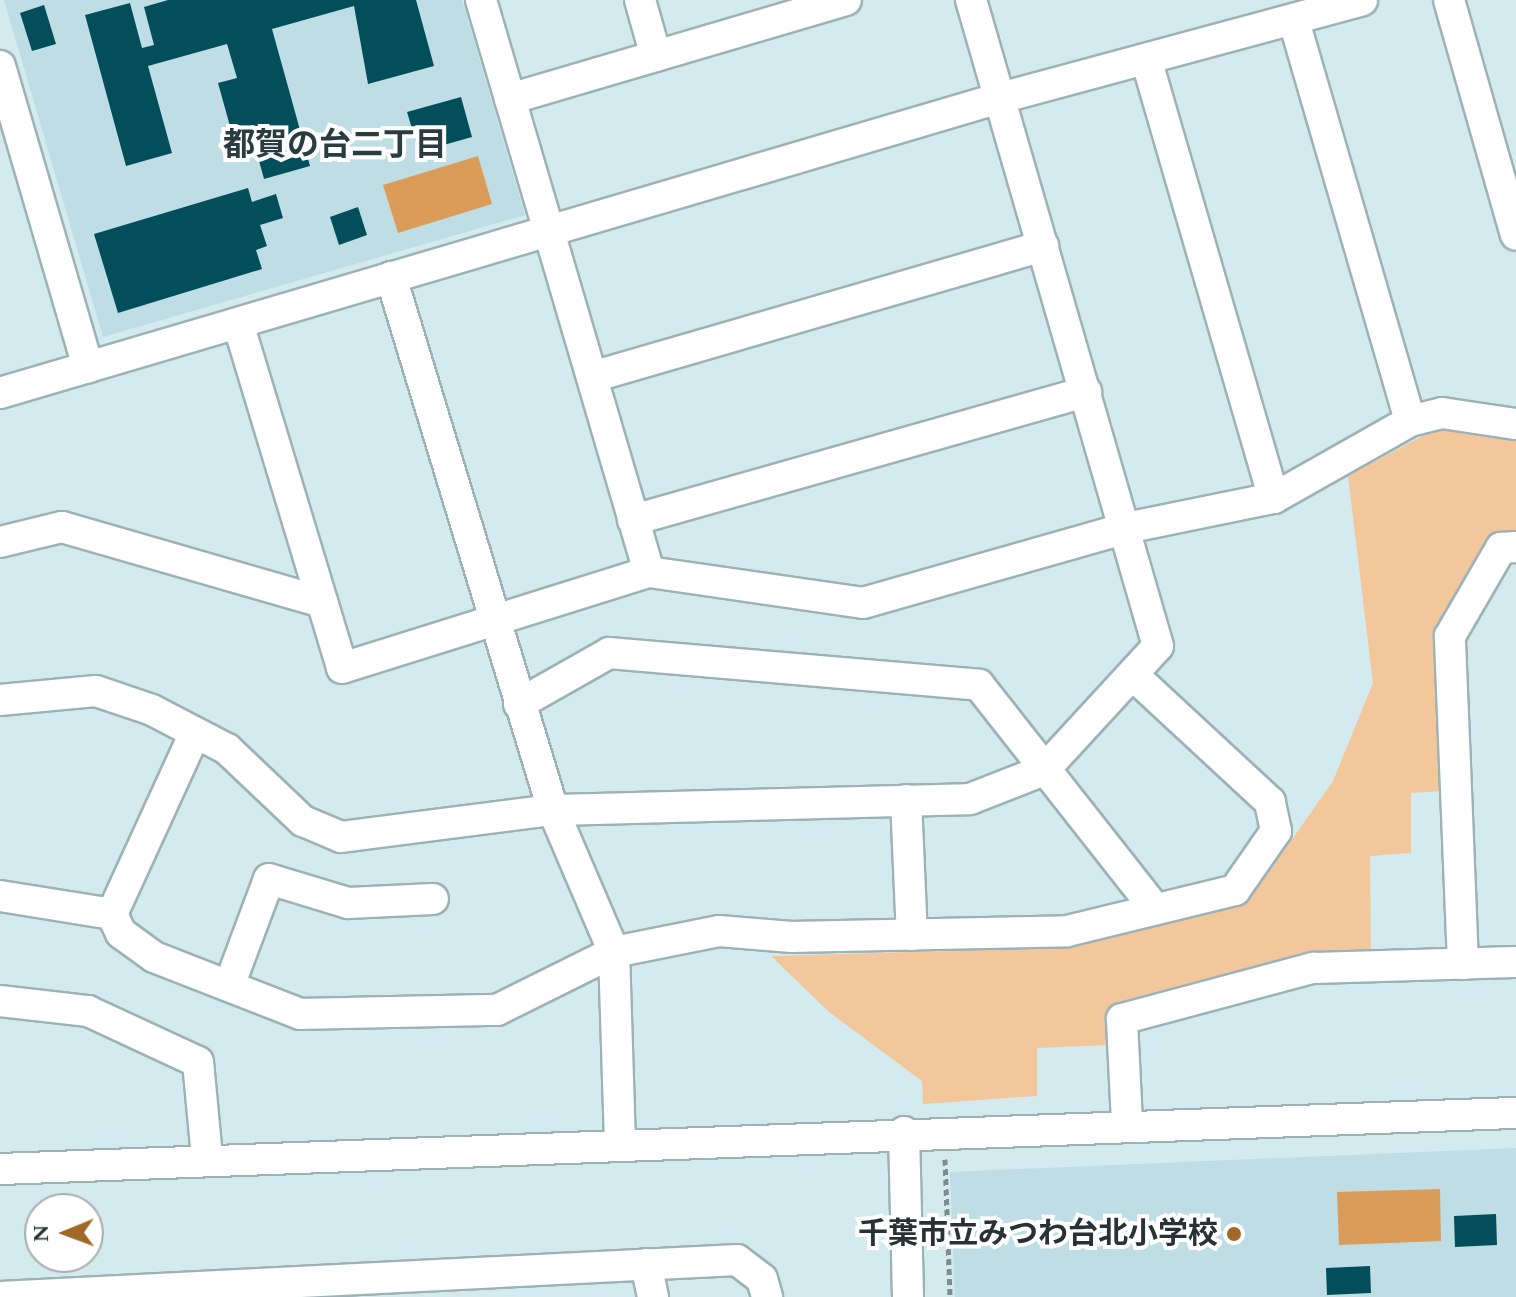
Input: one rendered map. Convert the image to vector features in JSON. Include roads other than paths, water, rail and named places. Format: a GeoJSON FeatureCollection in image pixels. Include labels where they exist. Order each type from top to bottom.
{"type":"FeatureCollection","features":[{"type":"Feature","properties":{"kind":"street"},"geometry":{"type":"LineString","coordinates":[[481,0],[649,572]]}},
{"type":"Feature","properties":{"kind":"street"},"geometry":{"type":"LineString","coordinates":[[640,0],[656,56]]}},
{"type":"Feature","properties":{"kind":"street"},"geometry":{"type":"LineString","coordinates":[[510,99],[656,56],[800,6],[846,0]]}},
{"type":"Feature","properties":{"kind":"street"},"geometry":{"type":"LineString","coordinates":[[0,700],[96,691],[227,749],[303,821],[341,837],[553,810],[970,799],[1044,770],[1134,676],[1158,646],[971,0]]}},
{"type":"Feature","properties":{"kind":"street"},"geometry":{"type":"LineString","coordinates":[[0,393],[1000,98],[1147,62],[1362,0]]}},
{"type":"Feature","properties":{"kind":"street"},"geometry":{"type":"LineString","coordinates":[[1449,0],[1516,235]]}},
{"type":"Feature","properties":{"kind":"street"},"geometry":{"type":"LineString","coordinates":[[1294,21],[1410,421]]}},
{"type":"Feature","properties":{"kind":"street"},"geometry":{"type":"LineString","coordinates":[[1147,62],[1274,498]]}},
{"type":"Feature","properties":{"kind":"street"},"geometry":{"type":"LineString","coordinates":[[0,66],[88,367]]}},
{"type":"Feature","properties":{"kind":"street"},"geometry":{"type":"LineString","coordinates":[[592,377],[1043,246]]}},
{"type":"Feature","properties":{"kind":"street"},"geometry":{"type":"LineString","coordinates":[[391,277],[493,622],[553,810],[614,952],[620,1143]]}},
{"type":"Feature","properties":{"kind":"street"},"geometry":{"type":"LineString","coordinates":[[238,323],[342,668],[649,572],[863,603],[1126,528],[1274,498],[1410,421],[1442,413],[1516,424]]}},
{"type":"Feature","properties":{"kind":"street"},"geometry":{"type":"LineString","coordinates":[[633,520],[1086,392]]}},
{"type":"Feature","properties":{"kind":"street"},"geometry":{"type":"LineString","coordinates":[[0,542],[62,527],[322,602]]}},
{"type":"Feature","properties":{"kind":"street"},"geometry":{"type":"LineString","coordinates":[[1463,964],[1450,636],[1501,548],[1516,547]]}},
{"type":"Feature","properties":{"kind":"street"},"geometry":{"type":"LineString","coordinates":[[519,704],[609,653],[979,685],[1155,909]]}},
{"type":"Feature","properties":{"kind":"street"},"geometry":{"type":"LineString","coordinates":[[195,733],[112,914],[121,933],[154,957],[300,1014],[497,1010],[614,952],[719,931],[912,935],[1067,931],[1235,890],[1276,831],[1270,802],[1134,676]]}},
{"type":"Feature","properties":{"kind":"street"},"geometry":{"type":"LineString","coordinates":[[906,800],[912,935]]}},
{"type":"Feature","properties":{"kind":"street"},"geometry":{"type":"LineString","coordinates":[[229,986],[269,879],[348,903],[433,899]]}},
{"type":"Feature","properties":{"kind":"street"},"geometry":{"type":"LineString","coordinates":[[0,896],[112,914]]}},
{"type":"Feature","properties":{"kind":"street"},"geometry":{"type":"LineString","coordinates":[[1127,1123],[1122,1019],[1313,968],[1516,962]]}},
{"type":"Feature","properties":{"kind":"street"},"geometry":{"type":"LineString","coordinates":[[0,1001],[88,1011],[198,1062],[207,1158]]}},
{"type":"Feature","properties":{"kind":"street"},"geometry":{"type":"LineString","coordinates":[[0,1169],[207,1158],[1127,1123],[1516,1113]]}},
{"type":"Feature","properties":{"kind":"street"},"geometry":{"type":"LineString","coordinates":[[904,1132],[908,1297]]}},
{"type":"Feature","properties":{"kind":"street"},"geometry":{"type":"LineString","coordinates":[[0,1297],[516,1283],[646,1264],[737,1260],[762,1279],[767,1297]]}},
{"type":"Feature","properties":{"kind":"street"},"geometry":{"type":"LineString","coordinates":[[646,1264],[653,1297]]}},
{"type":"Feature","properties":{"kind":"place","name":"千葉市立みつわ台北小学校"},"geometry":{"type":"Point","coordinates":[1234,1234]}},
{"type":"Feature","properties":{"kind":"district","name":"都賀の台二丁目"},"geometry":{"type":"Point","coordinates":[335,146]}}]}
